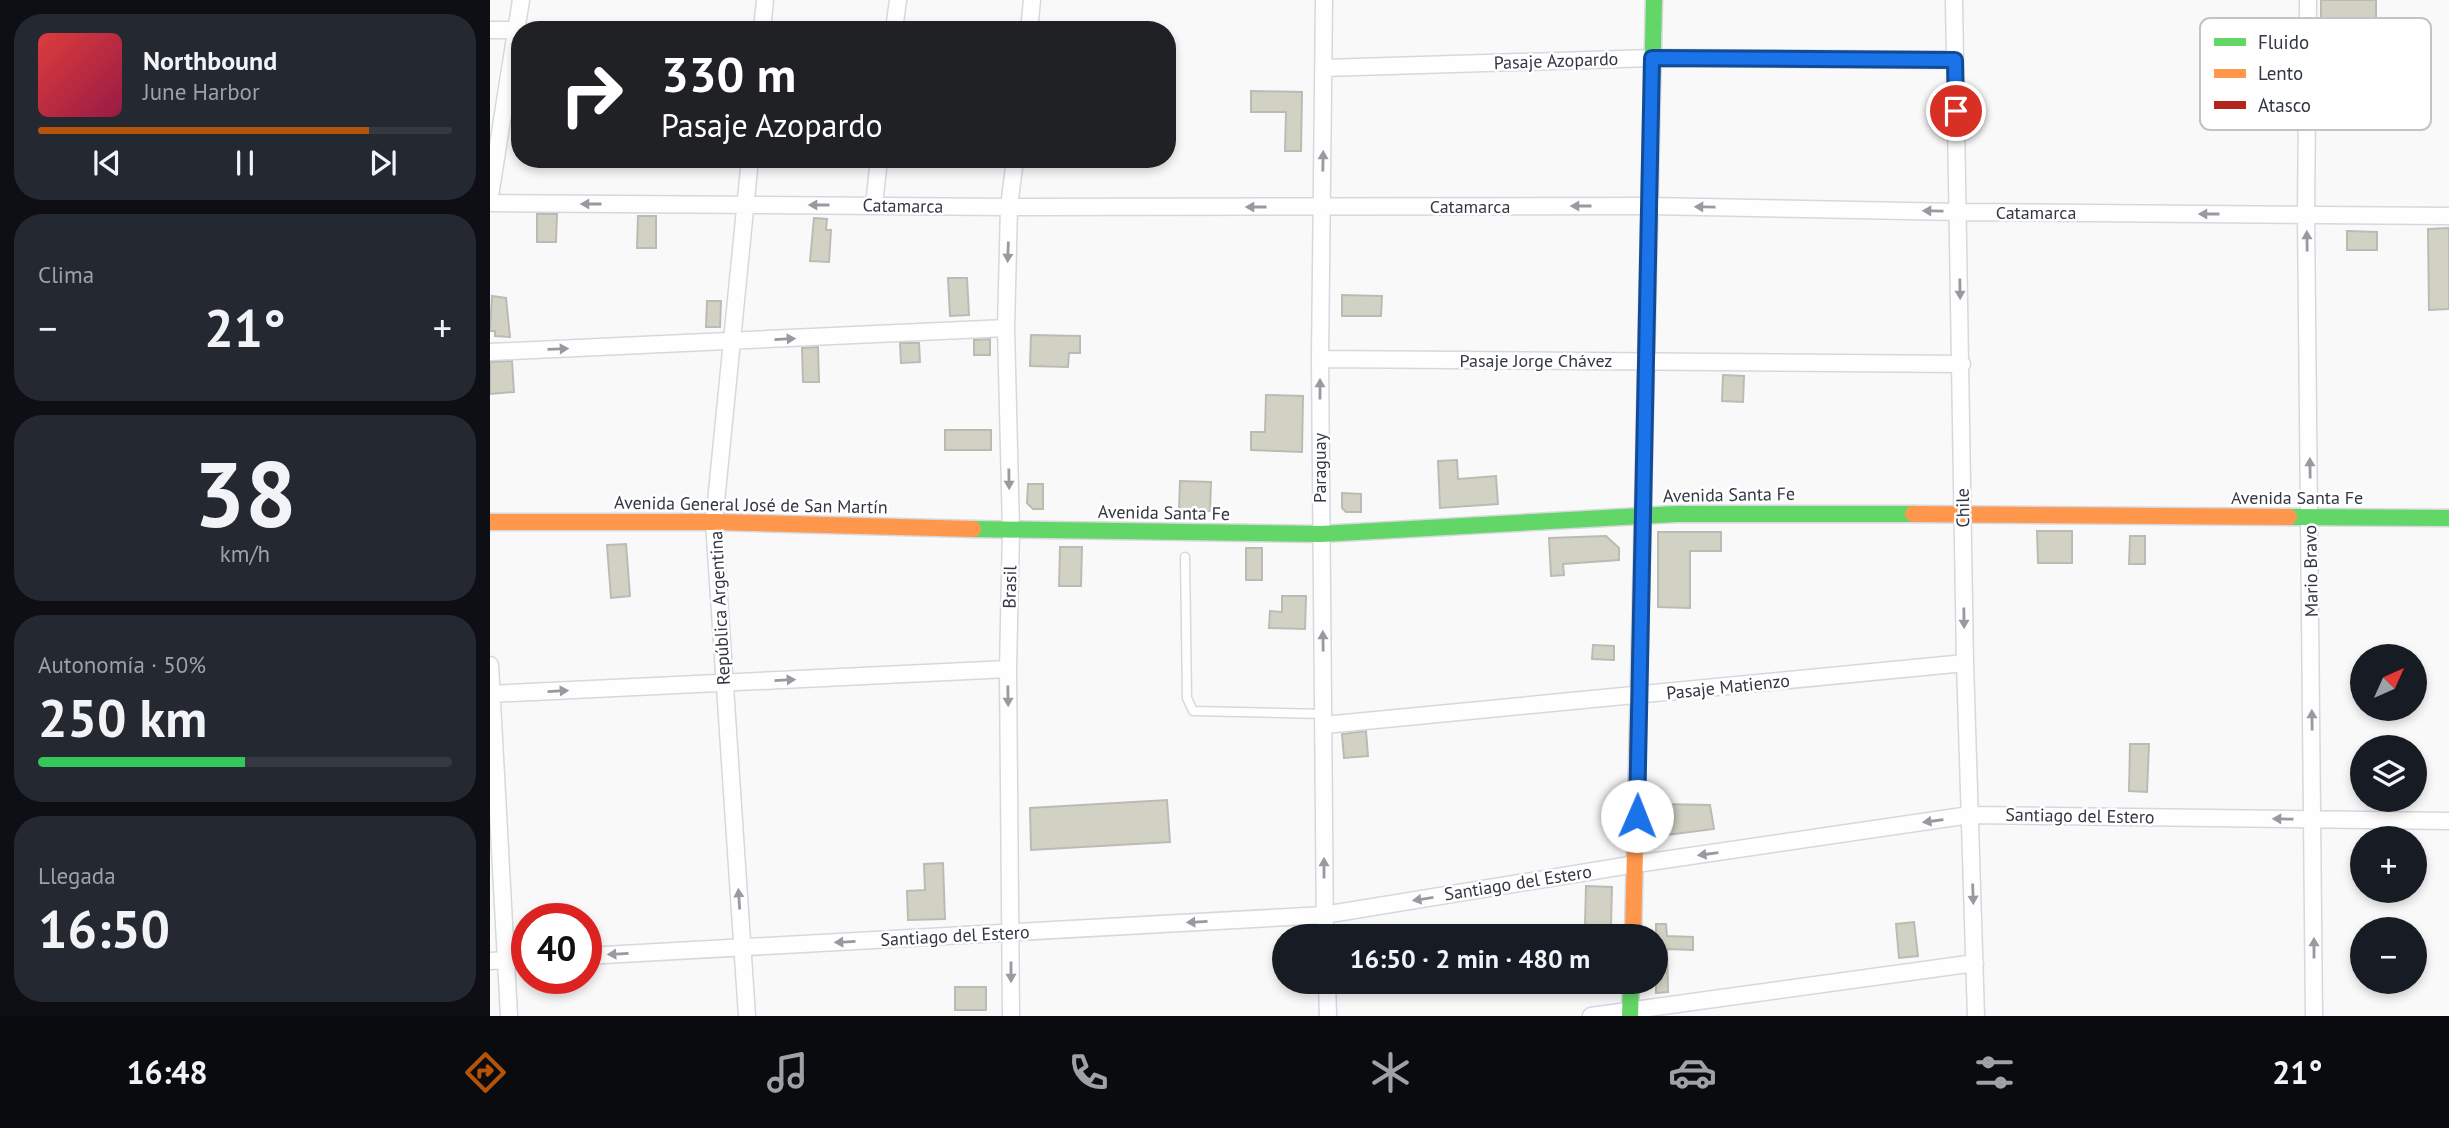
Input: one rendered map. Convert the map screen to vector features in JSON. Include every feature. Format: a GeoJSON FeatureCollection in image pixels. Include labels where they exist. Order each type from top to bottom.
{"type":"FeatureCollection","features":[{"type":"Feature","properties":{"kind":"street"},"geometry":{"type":"LineString","coordinates":[[518,21],[521,0]]}},
{"type":"Feature","properties":{"kind":"street"},"geometry":{"type":"LineString","coordinates":[[763,21],[765,0]]}},
{"type":"Feature","properties":{"kind":"street"},"geometry":{"type":"LineString","coordinates":[[895,21],[898,0]]}},
{"type":"Feature","properties":{"kind":"street"},"geometry":{"type":"LineString","coordinates":[[1030,21],[1032,0]]}},
{"type":"Feature","properties":{"kind":"street","name":"Paraguay"},"geometry":{"type":"LineString","coordinates":[[1324,0],[1320,359],[1324,924]]}},
{"type":"Feature","properties":{"kind":"street"},"geometry":{"type":"LineString","coordinates":[[1634,924],[1654,0]]}},
{"type":"Feature","properties":{"kind":"street","name":"Chile"},"geometry":{"type":"LineString","coordinates":[[1954,0],[1965,663],[1976,1016]]}},
{"type":"Feature","properties":{"kind":"street","name":"Mario Bravo"},"geometry":{"type":"LineString","coordinates":[[2308,0],[2308,18]]}},
{"type":"Feature","properties":{"kind":"street"},"geometry":{"type":"LineString","coordinates":[[490,30],[511,30]]}},
{"type":"Feature","properties":{"kind":"street","name":"Pasaje Azopardo"},"geometry":{"type":"LineString","coordinates":[[1325,68],[1652,58],[1955,60]]}},
{"type":"Feature","properties":{"kind":"street"},"geometry":{"type":"LineString","coordinates":[[490,196],[511,62]]}},
{"type":"Feature","properties":{"kind":"street","name":"Mario Bravo"},"geometry":{"type":"LineString","coordinates":[[2307,130],[2314,1016]]}},
{"type":"Feature","properties":{"kind":"street","name":"República Argentina"},"geometry":{"type":"LineString","coordinates":[[747,1016],[714,522],[749,168]]}},
{"type":"Feature","properties":{"kind":"street"},"geometry":{"type":"LineString","coordinates":[[874,205],[878,168]]}},
{"type":"Feature","properties":{"kind":"street","name":"Brasil"},"geometry":{"type":"LineString","coordinates":[[1011,1016],[1008,668],[1011,530],[1006,328],[1009,208],[1013,168]]}},
{"type":"Feature","properties":{"kind":"street","name":"Catamarca"},"geometry":{"type":"LineString","coordinates":[[490,203],[1009,208],[1650,206],[1959,212],[2449,216]]}},
{"type":"Feature","properties":{"kind":"street"},"geometry":{"type":"LineString","coordinates":[[490,352],[1006,328]]}},
{"type":"Feature","properties":{"kind":"street","name":"Pasaje Jorge Chávez"},"geometry":{"type":"LineString","coordinates":[[1320,359],[1962,364]]}},
{"type":"Feature","properties":{"kind":"street","name":"Avenida Santa Fe"},"geometry":{"type":"LineString","coordinates":[[1011,530],[1321,534],[1643,515],[1963,514],[2449,518]]}},
{"type":"Feature","properties":{"kind":"street","name":"Avenida General José de San Martín"},"geometry":{"type":"LineString","coordinates":[[490,522],[714,522],[1011,530]]}},
{"type":"Feature","properties":{"kind":"street","name":"Pasaje Matienzo"},"geometry":{"type":"LineString","coordinates":[[1324,719],[1639,696],[1965,663]]}},
{"type":"Feature","properties":{"kind":"street"},"geometry":{"type":"LineString","coordinates":[[490,665],[498,961],[509,1016]]}},
{"type":"Feature","properties":{"kind":"street"},"geometry":{"type":"LineString","coordinates":[[491,694],[1008,668]]}},
{"type":"Feature","properties":{"kind":"street","name":"Santiago del Estero"},"geometry":{"type":"LineString","coordinates":[[602,955],[1324,915],[1636,864],[1970,815],[2449,821]]}},
{"type":"Feature","properties":{"kind":"street"},"geometry":{"type":"LineString","coordinates":[[1591,1016],[1630,1013],[1975,963]]}},
{"type":"Feature","properties":{"kind":"street"},"geometry":{"type":"LineString","coordinates":[[1327,994],[1328,1016]]}},
{"type":"Feature","properties":{"kind":"street"},"geometry":{"type":"LineString","coordinates":[[1630,1013],[1631,994]]}},
{"type":"Feature","properties":{"kind":"lane"},"geometry":{"type":"LineString","coordinates":[[1185,557],[1187,698],[1193,711],[1324,719]]}},
{"type":"Feature","properties":{"kind":"building"},"geometry":{"type":"Polygon","coordinates":[[[2321,0],[2376,0],[2376,18],[2321,18],[2321,0]]]}},
{"type":"Feature","properties":{"kind":"building"},"geometry":{"type":"Polygon","coordinates":[[[1251,91],[1302,92],[1301,151],[1285,151],[1286,112],[1251,112],[1251,91]]]}},
{"type":"Feature","properties":{"kind":"building"},"geometry":{"type":"Polygon","coordinates":[[[537,214],[557,214],[556,242],[537,242],[537,214]]]}},
{"type":"Feature","properties":{"kind":"building"},"geometry":{"type":"Polygon","coordinates":[[[638,216],[656,216],[656,248],[637,248],[638,216]]]}},
{"type":"Feature","properties":{"kind":"building"},"geometry":{"type":"Polygon","coordinates":[[[814,218],[827,219],[826,230],[831,230],[829,262],[810,261],[814,218]]]}},
{"type":"Feature","properties":{"kind":"building"},"geometry":{"type":"Polygon","coordinates":[[[2449,228],[2449,309],[2429,310],[2428,229],[2449,228]]]}},
{"type":"Feature","properties":{"kind":"building"},"geometry":{"type":"Polygon","coordinates":[[[2347,231],[2377,232],[2377,250],[2347,250],[2347,231]]]}},
{"type":"Feature","properties":{"kind":"building"},"geometry":{"type":"Polygon","coordinates":[[[948,278],[967,278],[969,315],[950,316],[948,278]]]}},
{"type":"Feature","properties":{"kind":"building"},"geometry":{"type":"Polygon","coordinates":[[[1342,295],[1382,296],[1381,316],[1342,316],[1342,295]]]}},
{"type":"Feature","properties":{"kind":"building"},"geometry":{"type":"Polygon","coordinates":[[[492,296],[506,298],[510,337],[495,336],[495,331],[490,331],[492,296]]]}},
{"type":"Feature","properties":{"kind":"building"},"geometry":{"type":"Polygon","coordinates":[[[707,301],[721,301],[720,327],[706,327],[707,301]]]}},
{"type":"Feature","properties":{"kind":"building"},"geometry":{"type":"Polygon","coordinates":[[[1031,335],[1080,336],[1080,353],[1069,353],[1068,367],[1030,366],[1031,335]]]}},
{"type":"Feature","properties":{"kind":"building"},"geometry":{"type":"Polygon","coordinates":[[[990,339],[990,355],[974,355],[974,340],[990,339]]]}},
{"type":"Feature","properties":{"kind":"building"},"geometry":{"type":"Polygon","coordinates":[[[900,343],[919,343],[920,362],[901,363],[900,343]]]}},
{"type":"Feature","properties":{"kind":"building"},"geometry":{"type":"Polygon","coordinates":[[[818,347],[819,382],[803,382],[802,348],[818,347]]]}},
{"type":"Feature","properties":{"kind":"building"},"geometry":{"type":"Polygon","coordinates":[[[512,361],[514,392],[490,394],[490,362],[512,361]]]}},
{"type":"Feature","properties":{"kind":"building"},"geometry":{"type":"Polygon","coordinates":[[[1723,375],[1744,376],[1743,402],[1722,401],[1723,375]]]}},
{"type":"Feature","properties":{"kind":"building"},"geometry":{"type":"Polygon","coordinates":[[[1266,395],[1303,396],[1302,452],[1251,450],[1251,432],[1265,432],[1266,395]]]}},
{"type":"Feature","properties":{"kind":"building"},"geometry":{"type":"Polygon","coordinates":[[[945,430],[991,430],[991,450],[945,450],[945,430]]]}},
{"type":"Feature","properties":{"kind":"building"},"geometry":{"type":"Polygon","coordinates":[[[1457,460],[1458,479],[1496,476],[1498,504],[1440,508],[1438,461],[1457,460]]]}},
{"type":"Feature","properties":{"kind":"building"},"geometry":{"type":"Polygon","coordinates":[[[1180,481],[1211,482],[1210,511],[1179,510],[1180,481]]]}},
{"type":"Feature","properties":{"kind":"building"},"geometry":{"type":"Polygon","coordinates":[[[1028,484],[1043,484],[1043,509],[1033,509],[1027,503],[1028,484]]]}},
{"type":"Feature","properties":{"kind":"building"},"geometry":{"type":"Polygon","coordinates":[[[1342,493],[1361,494],[1361,512],[1346,512],[1342,508],[1342,493]]]}},
{"type":"Feature","properties":{"kind":"building"},"geometry":{"type":"Polygon","coordinates":[[[2037,531],[2072,531],[2072,563],[2038,563],[2037,531]]]}},
{"type":"Feature","properties":{"kind":"building"},"geometry":{"type":"Polygon","coordinates":[[[1658,532],[1721,532],[1721,551],[1690,551],[1690,608],[1658,607],[1658,532]]]}},
{"type":"Feature","properties":{"kind":"building"},"geometry":{"type":"Polygon","coordinates":[[[1606,536],[1619,548],[1619,560],[1563,564],[1564,575],[1551,576],[1549,538],[1606,536]]]}},
{"type":"Feature","properties":{"kind":"building"},"geometry":{"type":"Polygon","coordinates":[[[2130,536],[2145,536],[2145,564],[2129,564],[2130,536]]]}},
{"type":"Feature","properties":{"kind":"building"},"geometry":{"type":"Polygon","coordinates":[[[626,544],[630,596],[611,598],[607,545],[626,544]]]}},
{"type":"Feature","properties":{"kind":"building"},"geometry":{"type":"Polygon","coordinates":[[[1060,547],[1082,547],[1081,586],[1059,586],[1060,547]]]}},
{"type":"Feature","properties":{"kind":"building"},"geometry":{"type":"Polygon","coordinates":[[[1246,548],[1262,548],[1262,580],[1246,580],[1246,548]]]}},
{"type":"Feature","properties":{"kind":"building"},"geometry":{"type":"Polygon","coordinates":[[[1282,596],[1306,596],[1305,629],[1269,628],[1270,611],[1282,612],[1282,596]]]}},
{"type":"Feature","properties":{"kind":"building"},"geometry":{"type":"Polygon","coordinates":[[[1593,645],[1614,646],[1614,660],[1592,659],[1593,645]]]}},
{"type":"Feature","properties":{"kind":"building"},"geometry":{"type":"Polygon","coordinates":[[[1366,731],[1368,756],[1344,758],[1342,734],[1366,731]]]}},
{"type":"Feature","properties":{"kind":"building"},"geometry":{"type":"Polygon","coordinates":[[[2130,744],[2149,744],[2147,792],[2129,791],[2130,744]]]}},
{"type":"Feature","properties":{"kind":"building"},"geometry":{"type":"Polygon","coordinates":[[[1167,800],[1170,842],[1031,850],[1030,808],[1167,800]]]}},
{"type":"Feature","properties":{"kind":"building"},"geometry":{"type":"Polygon","coordinates":[[[1659,804],[1710,805],[1714,829],[1667,835],[1657,828],[1659,804]]]}},
{"type":"Feature","properties":{"kind":"building"},"geometry":{"type":"Polygon","coordinates":[[[943,863],[945,919],[908,920],[907,891],[925,890],[924,864],[943,863]]]}},
{"type":"Feature","properties":{"kind":"building"},"geometry":{"type":"Polygon","coordinates":[[[1586,886],[1612,887],[1611,924],[1585,924],[1586,886]]]}},
{"type":"Feature","properties":{"kind":"building"},"geometry":{"type":"Polygon","coordinates":[[[1914,922],[1918,956],[1899,958],[1896,924],[1914,922]]]}},
{"type":"Feature","properties":{"kind":"building"},"geometry":{"type":"Polygon","coordinates":[[[1668,936],[1693,937],[1693,950],[1668,949],[1668,936]]]}},
{"type":"Feature","properties":{"kind":"building"},"geometry":{"type":"Polygon","coordinates":[[[955,987],[986,987],[986,1010],[955,1010],[955,987]]]}},
{"type":"Feature","properties":{"kind":"traffic: fast"},"geometry":{"type":"LineString","coordinates":[[1647,317],[1654,0]]}},
{"type":"Feature","properties":{"kind":"traffic: fast"},"geometry":{"type":"LineString","coordinates":[[973,529],[1321,534],[1676,514],[1913,514]]}},
{"type":"Feature","properties":{"kind":"traffic: fast"},"geometry":{"type":"LineString","coordinates":[[2289,517],[2449,518]]}},
{"type":"Feature","properties":{"kind":"traffic: fast"},"geometry":{"type":"LineString","coordinates":[[1630,1016],[1631,994]]}},
{"type":"Feature","properties":{"kind":"traffic: slow"},"geometry":{"type":"LineString","coordinates":[[1633,924],[1643,506]]}},
{"type":"Feature","properties":{"kind":"traffic: slow"},"geometry":{"type":"LineString","coordinates":[[1913,514],[2289,517]]}},
{"type":"Feature","properties":{"kind":"traffic: slow"},"geometry":{"type":"LineString","coordinates":[[490,522],[714,522],[973,529]]}},
{"type":"Feature","properties":{"kind":"traffic: jam"},"geometry":{"type":"LineString","coordinates":[[1643,506],[1647,317]]}},
{"type":"Feature","properties":{"kind":"route"},"geometry":{"type":"LineString","coordinates":[[1637,816],[1652,58],[1955,60],[1956,111]]}}]}
